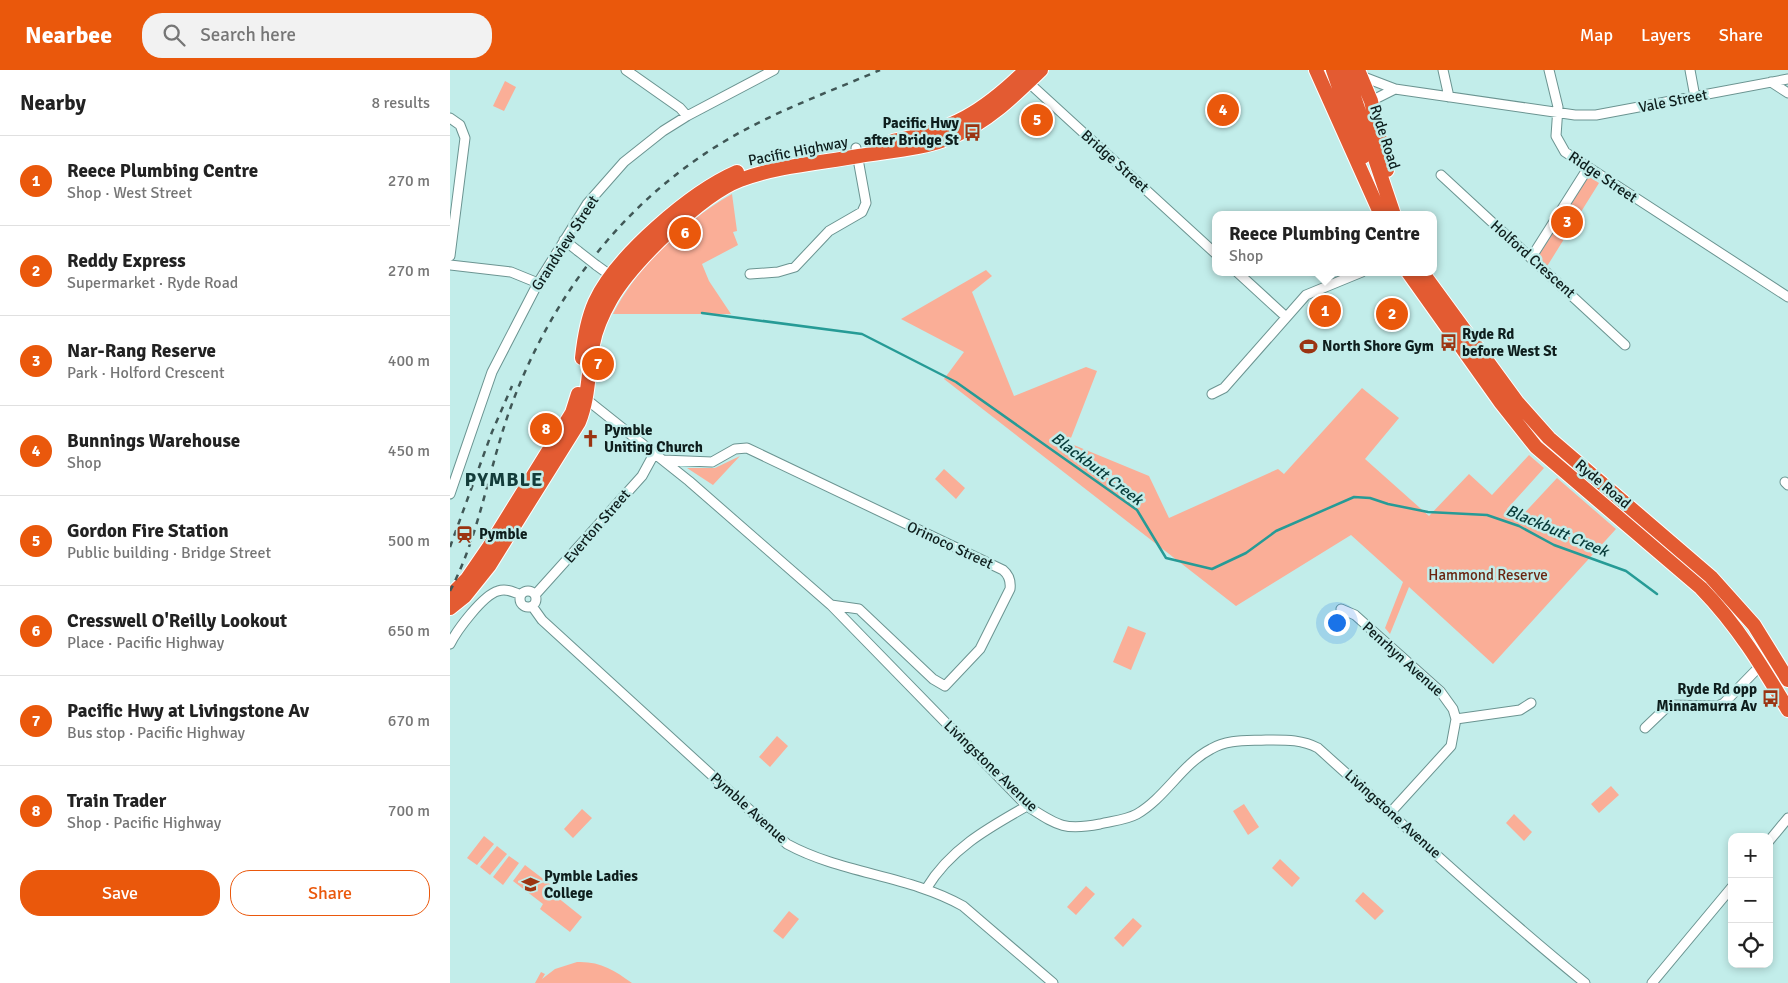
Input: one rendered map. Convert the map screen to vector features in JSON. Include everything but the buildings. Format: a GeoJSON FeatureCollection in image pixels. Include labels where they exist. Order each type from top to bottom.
{"type":"FeatureCollection","features":[{"type":"Feature","properties":{"kind":"highway","name":"Pacific Highway"},"geometry":{"type":"LineString","coordinates":[[857,152],[952,126],[986,105],[1008,87],[1041,70]]}},
{"type":"Feature","properties":{"kind":"highway"},"geometry":{"type":"LineString","coordinates":[[1316,70],[1380,211]]}},
{"type":"Feature","properties":{"kind":"highway","name":"Ryde Road"},"geometry":{"type":"LineString","coordinates":[[1333,70],[1381,211]]}},
{"type":"Feature","properties":{"kind":"highway","name":"Ryde Road"},"geometry":{"type":"LineString","coordinates":[[1345,70],[1395,211]]}},
{"type":"Feature","properties":{"kind":"highway"},"geometry":{"type":"LineString","coordinates":[[1360,73],[1371,101],[1395,211]]}},
{"type":"Feature","properties":{"kind":"highway","name":"Pacific Highway"},"geometry":{"type":"LineString","coordinates":[[450,608],[464,596],[489,566],[579,422],[588,320],[598,297],[616,280],[638,247],[686,203],[721,179],[753,167],[857,152],[917,147],[954,136],[995,111],[1027,76]]}},
{"type":"Feature","properties":{"kind":"highway","name":"Ryde Road"},"geometry":{"type":"LineString","coordinates":[[1411,276],[1502,403],[1536,446],[1702,588],[1735,625],[1786,703]]}},
{"type":"Feature","properties":{"kind":"highway","name":"Ryde Road"},"geometry":{"type":"LineString","coordinates":[[1425,276],[1528,416],[1578,464],[1711,577],[1754,625],[1788,680]]}},
{"type":"Feature","properties":{"kind":"highway","name":"Pacific Highway"},"geometry":{"type":"LineString","coordinates":[[450,596],[467,579],[489,547],[582,398]]}},
{"type":"Feature","properties":{"kind":"street"},"geometry":{"type":"LineString","coordinates":[[626,70],[680,108],[687,116]]}},
{"type":"Feature","properties":{"kind":"street","name":"Grandview Street"},"geometry":{"type":"LineString","coordinates":[[450,494],[492,372],[538,283],[587,204],[624,162],[687,116],[774,70]]}},
{"type":"Feature","properties":{"kind":"street"},"geometry":{"type":"LineString","coordinates":[[1443,70],[1450,97]]}},
{"type":"Feature","properties":{"kind":"street","name":"Ridge Street"},"geometry":{"type":"LineString","coordinates":[[1549,70],[1557,113],[1556,136],[1565,152],[1788,297]]}},
{"type":"Feature","properties":{"kind":"street"},"geometry":{"type":"LineString","coordinates":[[1690,70],[1695,97]]}},
{"type":"Feature","properties":{"kind":"street"},"geometry":{"type":"LineString","coordinates":[[1360,73],[1395,89],[1557,113]]}},
{"type":"Feature","properties":{"kind":"street","name":"Bridge Street"},"geometry":{"type":"LineString","coordinates":[[1027,76],[1212,250]]}},
{"type":"Feature","properties":{"kind":"street","name":"Vale Street"},"geometry":{"type":"LineString","coordinates":[[1557,113],[1596,115],[1788,79]]}},
{"type":"Feature","properties":{"kind":"street"},"geometry":{"type":"LineString","coordinates":[[1771,82],[1788,93]]}},
{"type":"Feature","properties":{"kind":"street"},"geometry":{"type":"LineString","coordinates":[[1371,101],[1395,89]]}},
{"type":"Feature","properties":{"kind":"street"},"geometry":{"type":"LineString","coordinates":[[450,118],[460,125],[465,138],[450,256]]}},
{"type":"Feature","properties":{"kind":"street"},"geometry":{"type":"LineString","coordinates":[[750,274],[778,272],[795,267],[829,231],[862,212],[866,203],[857,152]]}},
{"type":"Feature","properties":{"kind":"street"},"geometry":{"type":"LineString","coordinates":[[1532,258],[1588,168]]}},
{"type":"Feature","properties":{"kind":"street","name":"Holford Crescent"},"geometry":{"type":"LineString","coordinates":[[1441,175],[1625,345]]}},
{"type":"Feature","properties":{"kind":"street"},"geometry":{"type":"LineString","coordinates":[[564,240],[616,280]]}},
{"type":"Feature","properties":{"kind":"street"},"geometry":{"type":"LineString","coordinates":[[450,265],[511,272],[538,283]]}},
{"type":"Feature","properties":{"kind":"street"},"geometry":{"type":"LineString","coordinates":[[1241,276],[1285,316]]}},
{"type":"Feature","properties":{"kind":"street"},"geometry":{"type":"LineString","coordinates":[[1212,394],[1224,388],[1285,316],[1306,295],[1352,276]]}},
{"type":"Feature","properties":{"kind":"street","name":"Livingstone Avenue"},"geometry":{"type":"LineString","coordinates":[[582,398],[663,460],[831,605],[1027,806],[1053,822],[1069,828],[1080,828],[1122,819],[1141,811],[1212,748],[1232,741],[1290,740],[1318,748],[1500,914],[1585,983]]}},
{"type":"Feature","properties":{"kind":"street","name":"Orinoco Street"},"geometry":{"type":"LineString","coordinates":[[663,460],[712,462],[735,449],[747,448],[1003,570],[1010,578],[1011,584],[986,640],[945,686],[933,679],[859,609],[831,605]]}},
{"type":"Feature","properties":{"kind":"street","name":"Everton Street"},"geometry":{"type":"LineString","coordinates":[[535,595],[647,470],[654,454]]}},
{"type":"Feature","properties":{"kind":"street"},"geometry":{"type":"LineString","coordinates":[[450,644],[468,617],[496,591],[507,590],[522,595],[528,591],[535,595],[535,602],[532,606]]}},
{"type":"Feature","properties":{"kind":"street","name":"Pymble Avenue"},"geometry":{"type":"LineString","coordinates":[[522,595],[522,603],[527,607],[532,606],[542,620],[788,844],[813,856],[926,889],[963,906],[1053,983]]}},
{"type":"Feature","properties":{"kind":"street","name":"Penrhyn Avenue"},"geometry":{"type":"LineString","coordinates":[[1341,609],[1355,615],[1440,691],[1453,709],[1456,719]]}},
{"type":"Feature","properties":{"kind":"street"},"geometry":{"type":"LineString","coordinates":[[1644,728],[1669,705],[1712,707],[1724,703],[1761,665]]}},
{"type":"Feature","properties":{"kind":"street"},"geometry":{"type":"LineString","coordinates":[[1390,813],[1451,746],[1456,719],[1520,710],[1531,703]]}},
{"type":"Feature","properties":{"kind":"street"},"geometry":{"type":"LineString","coordinates":[[926,889],[932,879],[972,838],[1027,806]]}},
{"type":"Feature","properties":{"kind":"street"},"geometry":{"type":"LineString","coordinates":[[1773,836],[1788,818]]}},
{"type":"Feature","properties":{"kind":"street"},"geometry":{"type":"LineString","coordinates":[[1652,983],[1728,892]]}},
{"type":"Feature","properties":{"kind":"green space"},"geometry":{"type":"Polygon","coordinates":[[[505,81],[516,87],[504,111],[493,106],[505,81]]]}},
{"type":"Feature","properties":{"kind":"green space"},"geometry":{"type":"Polygon","coordinates":[[[1588,176],[1599,183],[1546,268],[1536,260],[1588,176]]]}},
{"type":"Feature","properties":{"kind":"green space"},"geometry":{"type":"Polygon","coordinates":[[[732,194],[737,231],[733,232],[738,245],[702,264],[709,281],[731,314],[613,314],[635,279],[664,246],[715,204],[732,194]]]}},
{"type":"Feature","properties":{"kind":"green space","name":"Hammond Reserve"},"geometry":{"type":"Polygon","coordinates":[[[986,270],[992,276],[972,292],[1014,396],[1086,367],[1097,371],[1069,443],[1149,476],[1169,518],[1278,469],[1284,474],[1362,388],[1399,418],[1365,459],[1429,516],[1469,474],[1492,495],[1529,455],[1544,468],[1507,509],[1517,521],[1557,478],[1616,529],[1493,664],[1409,587],[1390,634],[1385,628],[1403,582],[1351,535],[1236,606],[944,379],[964,352],[901,319],[986,270]]]}},
{"type":"Feature","properties":{"kind":"green space"},"geometry":{"type":"Polygon","coordinates":[[[740,456],[713,485],[687,468],[715,468],[740,456]]]}},
{"type":"Feature","properties":{"kind":"green space"},"geometry":{"type":"Polygon","coordinates":[[[944,469],[965,488],[956,499],[935,479],[944,469]]]}},
{"type":"Feature","properties":{"kind":"green space"},"geometry":{"type":"Polygon","coordinates":[[[1128,626],[1146,633],[1131,670],[1113,662],[1128,626]]]}},
{"type":"Feature","properties":{"kind":"green space"},"geometry":{"type":"Polygon","coordinates":[[[777,736],[788,746],[770,767],[759,757],[777,736]]]}},
{"type":"Feature","properties":{"kind":"green space"},"geometry":{"type":"Polygon","coordinates":[[[1611,786],[1619,795],[1599,813],[1591,804],[1611,786]]]}},
{"type":"Feature","properties":{"kind":"green space"},"geometry":{"type":"Polygon","coordinates":[[[1244,804],[1259,827],[1248,835],[1233,811],[1244,804]]]}},
{"type":"Feature","properties":{"kind":"green space"},"geometry":{"type":"Polygon","coordinates":[[[582,809],[592,818],[573,838],[564,829],[582,809]]]}},
{"type":"Feature","properties":{"kind":"green space"},"geometry":{"type":"Polygon","coordinates":[[[1514,814],[1532,832],[1524,841],[1506,823],[1514,814]]]}},
{"type":"Feature","properties":{"kind":"green space"},"geometry":{"type":"Polygon","coordinates":[[[484,836],[494,844],[477,865],[467,858],[484,836]]]}},
{"type":"Feature","properties":{"kind":"green space"},"geometry":{"type":"Polygon","coordinates":[[[497,846],[507,854],[490,875],[480,867],[497,846]]]}},
{"type":"Feature","properties":{"kind":"green space"},"geometry":{"type":"Polygon","coordinates":[[[509,856],[519,863],[503,885],[493,877],[509,856]]]}},
{"type":"Feature","properties":{"kind":"green space"},"geometry":{"type":"Polygon","coordinates":[[[1280,859],[1300,878],[1292,887],[1272,868],[1280,859]]]}},
{"type":"Feature","properties":{"kind":"green space"},"geometry":{"type":"Polygon","coordinates":[[[525,865],[555,888],[552,893],[582,917],[570,932],[540,909],[543,904],[513,881],[525,865]]]}},
{"type":"Feature","properties":{"kind":"green space"},"geometry":{"type":"Polygon","coordinates":[[[1086,886],[1095,894],[1076,915],[1067,907],[1086,886]]]}},
{"type":"Feature","properties":{"kind":"green space"},"geometry":{"type":"Polygon","coordinates":[[[1363,892],[1384,911],[1375,920],[1355,901],[1363,892]]]}},
{"type":"Feature","properties":{"kind":"green space"},"geometry":{"type":"Polygon","coordinates":[[[789,911],[799,919],[783,939],[773,931],[789,911]]]}},
{"type":"Feature","properties":{"kind":"green space"},"geometry":{"type":"Polygon","coordinates":[[[1133,918],[1142,926],[1123,947],[1114,938],[1133,918]]]}},
{"type":"Feature","properties":{"kind":"green space"},"geometry":{"type":"Polygon","coordinates":[[[577,962],[593,963],[606,967],[632,983],[535,983],[541,972],[545,974],[542,979],[555,969],[577,962]]]}},
{"type":"Feature","properties":{"kind":"waterway","name":"Blackbutt Creek"},"geometry":{"type":"LineString","coordinates":[[702,313],[862,334],[956,382],[1137,510],[1166,558],[1212,569],[1246,553],[1276,531],[1354,497],[1370,498],[1388,504],[1428,512],[1487,515],[1519,526],[1554,545],[1626,571],[1657,594]]}},
{"type":"Feature","properties":{"kind":"railway"},"geometry":{"type":"LineString","coordinates":[[450,591],[470,545],[497,449],[513,401],[531,359],[551,320],[575,282],[602,247],[632,214],[665,184],[700,157],[739,133],[774,115],[880,70]]}},
{"type":"Feature","properties":{"kind":"railway"},"geometry":{"type":"LineString","coordinates":[[450,547],[492,432],[512,386]]}},
{"type":"Feature","properties":{"kind":"place","name":"Bunnings Warehouse"},"geometry":{"type":"Point","coordinates":[1223,110]}},
{"type":"Feature","properties":{"kind":"place","name":"Gordon Fire Station"},"geometry":{"type":"Point","coordinates":[1037,120]}},
{"type":"Feature","properties":{"kind":"place","name":"Pacific Hwy after Bridge St"},"geometry":{"type":"Point","coordinates":[973,132]}},
{"type":"Feature","properties":{"kind":"place","name":"Nar-Rang Reserve"},"geometry":{"type":"Point","coordinates":[1567,222]}},
{"type":"Feature","properties":{"kind":"place","name":"Cresswell O'Reilly Lookout"},"geometry":{"type":"Point","coordinates":[685,233]}},
{"type":"Feature","properties":{"kind":"place","name":"Reece Plumbing Centre"},"geometry":{"type":"Point","coordinates":[1325,311]}},
{"type":"Feature","properties":{"kind":"place","name":"Reddy Express"},"geometry":{"type":"Point","coordinates":[1392,314]}},
{"type":"Feature","properties":{"kind":"place","name":"Ryde Rd before West St"},"geometry":{"type":"Point","coordinates":[1448,343]}},
{"type":"Feature","properties":{"kind":"place","name":"North Shore Gym"},"geometry":{"type":"Point","coordinates":[1308,346]}},
{"type":"Feature","properties":{"kind":"place","name":"Pacific Hwy at Livingstone Av"},"geometry":{"type":"Point","coordinates":[598,364]}},
{"type":"Feature","properties":{"kind":"place","name":"Train Trader"},"geometry":{"type":"Point","coordinates":[546,429]}},
{"type":"Feature","properties":{"kind":"place","name":"Pymble Uniting Church"},"geometry":{"type":"Point","coordinates":[590,439]}},
{"type":"Feature","properties":{"kind":"place","name":"Pymble"},"geometry":{"type":"Point","coordinates":[465,534]}},
{"type":"Feature","properties":{"kind":"place","name":"Ryde Rd opp Minnamurra Av"},"geometry":{"type":"Point","coordinates":[1771,698]}},
{"type":"Feature","properties":{"kind":"place","name":"Pymble Ladies College"},"geometry":{"type":"Point","coordinates":[530,885]}},
{"type":"Feature","properties":{"kind":"district","name":"PYMBLE"},"geometry":{"type":"Point","coordinates":[504,479]}}]}
